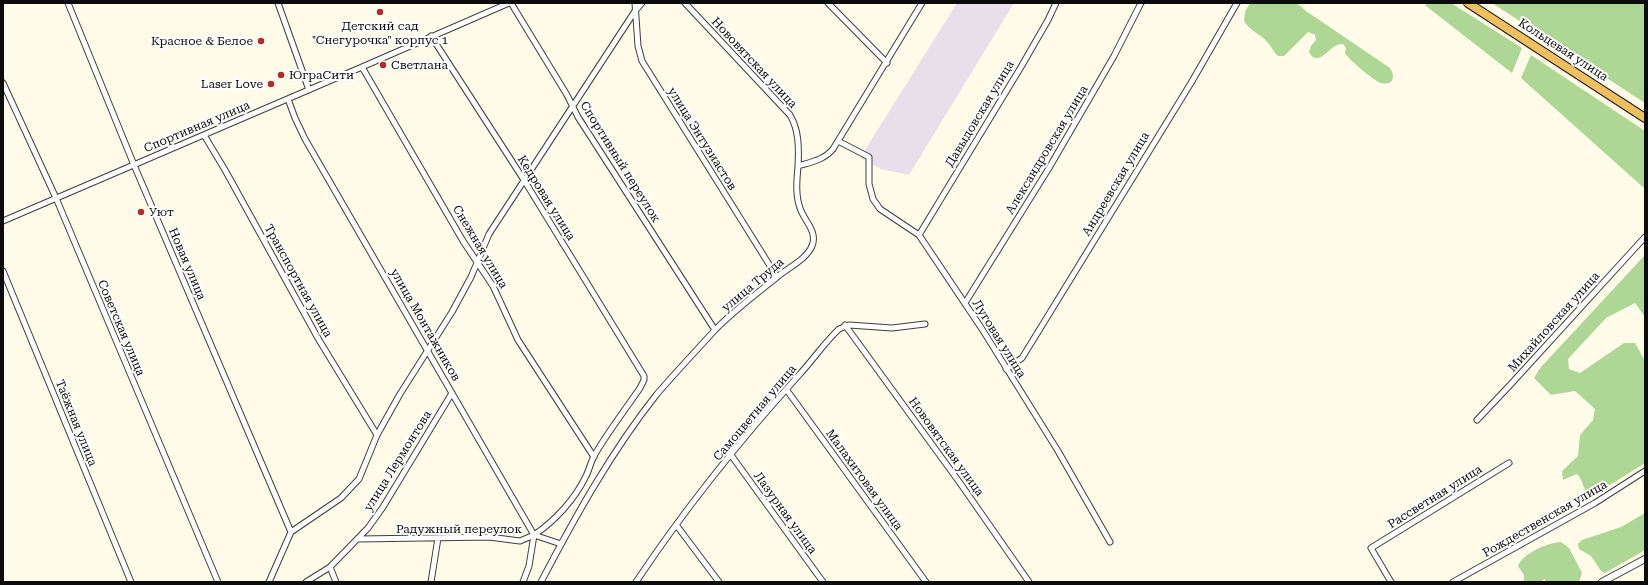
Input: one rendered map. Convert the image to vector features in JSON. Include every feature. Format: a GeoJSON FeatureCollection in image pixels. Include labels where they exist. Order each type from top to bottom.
{"type":"FeatureCollection","features":[{"type":"Feature","properties":{"kind":"highway","name":"Кольцевая улица"},"geometry":{"type":"LineString","coordinates":[[1468,3],[1645,118]]}},
{"type":"Feature","properties":{"kind":"street","name":"Новая улица"},"geometry":{"type":"LineString","coordinates":[[68,3],[134,165],[291,532]]}},
{"type":"Feature","properties":{"kind":"street"},"geometry":{"type":"LineString","coordinates":[[278,3],[309,90]]}},
{"type":"Feature","properties":{"kind":"street","name":"Спортивная улица"},"geometry":{"type":"LineString","coordinates":[[3,221],[510,3]]}},
{"type":"Feature","properties":{"kind":"street","name":"Спортивный переулок"},"geometry":{"type":"LineString","coordinates":[[510,3],[609,166],[715,330]]}},
{"type":"Feature","properties":{"kind":"street","name":"улица Энтузиастов"},"geometry":{"type":"LineString","coordinates":[[635,3],[638,46],[642,61],[777,277]]}},
{"type":"Feature","properties":{"kind":"street"},"geometry":{"type":"LineString","coordinates":[[269,582],[291,532],[341,498],[359,479],[364,470],[377,435],[427,350],[452,312],[478,263],[489,234],[635,11],[642,3]]}},
{"type":"Feature","properties":{"kind":"street","name":"Нововятская улица"},"geometry":{"type":"LineString","coordinates":[[685,3],[790,115],[794,122],[798,144],[798,166]]}},
{"type":"Feature","properties":{"kind":"street"},"geometry":{"type":"LineString","coordinates":[[828,3],[887,62]]}},
{"type":"Feature","properties":{"kind":"street"},"geometry":{"type":"LineString","coordinates":[[798,166],[824,157],[829,153],[887,62],[922,3]]}},
{"type":"Feature","properties":{"kind":"street","name":"Давыдовская улица"},"geometry":{"type":"LineString","coordinates":[[919,235],[1021,66],[1048,20],[1056,3]]}},
{"type":"Feature","properties":{"kind":"street","name":"Александровская улица"},"geometry":{"type":"LineString","coordinates":[[965,303],[1057,155],[1114,56],[1141,3]]}},
{"type":"Feature","properties":{"kind":"street","name":"Андреевская улица"},"geometry":{"type":"LineString","coordinates":[[1006,370],[1022,358],[1191,83],[1237,3]]}},
{"type":"Feature","properties":{"kind":"street","name":"Кедровая улица"},"geometry":{"type":"LineString","coordinates":[[431,36],[524,180],[642,372],[644,380],[594,457]]}},
{"type":"Feature","properties":{"kind":"street","name":"Снежная улица"},"geometry":{"type":"LineString","coordinates":[[362,67],[463,241],[493,286],[511,328],[518,340],[594,457]]}},
{"type":"Feature","properties":{"kind":"street","name":"Советская улица"},"geometry":{"type":"LineString","coordinates":[[3,83],[56,198],[218,582]]}},
{"type":"Feature","properties":{"kind":"street","name":"улица Монтажников"},"geometry":{"type":"LineString","coordinates":[[288,99],[299,128],[305,139],[534,536]]}},
{"type":"Feature","properties":{"kind":"street","name":"Транспортная улица"},"geometry":{"type":"LineString","coordinates":[[204,135],[320,340],[377,435]]}},
{"type":"Feature","properties":{"kind":"street","name":"Луговая улица"},"geometry":{"type":"LineString","coordinates":[[838,141],[869,157],[869,184],[873,199],[880,209],[919,235],[965,303],[1058,451],[1110,542]]}},
{"type":"Feature","properties":{"kind":"street","name":"улица Труда"},"geometry":{"type":"LineString","coordinates":[[541,582],[585,501],[629,432],[658,394],[715,330],[810,251],[814,240],[811,227],[800,209],[798,199],[798,166]]}},
{"type":"Feature","properties":{"kind":"street","name":"Михайловская улица"},"geometry":{"type":"LineString","coordinates":[[1477,420],[1645,236]]}},
{"type":"Feature","properties":{"kind":"street","name":"Таёжная улица"},"geometry":{"type":"LineString","coordinates":[[3,271],[131,582]]}},
{"type":"Feature","properties":{"kind":"street"},"geometry":{"type":"LineString","coordinates":[[845,325],[892,328],[925,324]]}},
{"type":"Feature","properties":{"kind":"street","name":"Нововятская улица"},"geometry":{"type":"LineString","coordinates":[[845,325],[960,483],[1029,582]]}},
{"type":"Feature","properties":{"kind":"street","name":"Самоцветная улица"},"geometry":{"type":"LineString","coordinates":[[636,582],[676,526],[731,455],[830,337],[845,325]]}},
{"type":"Feature","properties":{"kind":"street","name":"Малахитовая улица"},"geometry":{"type":"LineString","coordinates":[[786,389],[926,582]]}},
{"type":"Feature","properties":{"kind":"street","name":"улица Лермонтова"},"geometry":{"type":"LineString","coordinates":[[306,582],[330,567],[359,539],[383,507],[452,392]]}},
{"type":"Feature","properties":{"kind":"street","name":"Лазурная улица"},"geometry":{"type":"LineString","coordinates":[[731,455],[823,582]]}},
{"type":"Feature","properties":{"kind":"street"},"geometry":{"type":"LineString","coordinates":[[523,582],[529,566],[534,536],[545,528],[568,504],[586,476],[594,457]]}},
{"type":"Feature","properties":{"kind":"street","name":"Рассветная улица"},"geometry":{"type":"LineString","coordinates":[[1392,582],[1371,548],[1509,462]]}},
{"type":"Feature","properties":{"kind":"street","name":"Рождественская улица"},"geometry":{"type":"LineString","coordinates":[[1453,582],[1595,503],[1645,471]]}},
{"type":"Feature","properties":{"kind":"street"},"geometry":{"type":"LineString","coordinates":[[676,526],[719,582]]}},
{"type":"Feature","properties":{"kind":"street"},"geometry":{"type":"LineString","coordinates":[[534,536],[561,544]]}},
{"type":"Feature","properties":{"kind":"street","name":"Радужный переулок"},"geometry":{"type":"LineString","coordinates":[[359,539],[489,537],[520,541],[534,536]]}},
{"type":"Feature","properties":{"kind":"street"},"geometry":{"type":"LineString","coordinates":[[430,582],[438,538]]}},
{"type":"Feature","properties":{"kind":"street"},"geometry":{"type":"LineString","coordinates":[[1602,582],[1645,559]]}},
{"type":"Feature","properties":{"kind":"street"},"geometry":{"type":"LineString","coordinates":[[330,567],[336,582]]}},
{"type":"Feature","properties":{"kind":"shaded area"},"geometry":{"type":"Polygon","coordinates":[[[957,3],[1014,3],[909,175],[881,169],[860,158],[957,3]]]}},
{"type":"Feature","properties":{"kind":"green space"},"geometry":{"type":"Polygon","coordinates":[[[1250,3],[1297,3],[1306,11],[1390,68],[1393,75],[1391,82],[1385,84],[1381,83],[1356,65],[1345,53],[1346,48],[1343,44],[1338,44],[1319,58],[1312,56],[1309,52],[1311,46],[1316,40],[1315,35],[1308,32],[1284,56],[1278,56],[1265,40],[1244,21],[1245,12],[1250,3]]]}},
{"type":"Feature","properties":{"kind":"green space"},"geometry":{"type":"Polygon","coordinates":[[[1425,3],[1451,3],[1522,48],[1512,73],[1426,6],[1425,3]]]}},
{"type":"Feature","properties":{"kind":"green space"},"geometry":{"type":"Polygon","coordinates":[[[1492,3],[1645,3],[1645,103],[1492,3]]]}},
{"type":"Feature","properties":{"kind":"green space"},"geometry":{"type":"Polygon","coordinates":[[[1531,55],[1645,131],[1645,189],[1521,78],[1531,55]]]}},
{"type":"Feature","properties":{"kind":"green space"},"geometry":{"type":"Polygon","coordinates":[[[1645,255],[1645,317],[1635,303],[1606,318],[1568,359],[1569,369],[1580,373],[1624,343],[1635,343],[1645,361],[1645,463],[1591,497],[1586,492],[1577,474],[1563,480],[1562,471],[1578,456],[1580,435],[1593,420],[1595,409],[1575,391],[1551,395],[1534,378],[1541,367],[1645,255]]]}},
{"type":"Feature","properties":{"kind":"green space"},"geometry":{"type":"Polygon","coordinates":[[[1645,513],[1645,550],[1605,573],[1601,571],[1591,556],[1579,549],[1578,544],[1582,540],[1621,527],[1645,513]]]}},
{"type":"Feature","properties":{"kind":"green space"},"geometry":{"type":"Polygon","coordinates":[[[1561,542],[1569,548],[1582,573],[1579,582],[1546,582],[1545,579],[1540,582],[1522,582],[1524,580],[1524,575],[1518,566],[1521,561],[1536,550],[1549,544],[1561,542]]]}},
{"type":"Feature","properties":{"kind":"place","name":"Детский сад \"Снегурочка\" корпус 1"},"geometry":{"type":"Point","coordinates":[380,12]}},
{"type":"Feature","properties":{"kind":"place","name":"Красное & Белое"},"geometry":{"type":"Point","coordinates":[261,41]}},
{"type":"Feature","properties":{"kind":"place","name":"Светлана"},"geometry":{"type":"Point","coordinates":[383,65]}},
{"type":"Feature","properties":{"kind":"place","name":"ЮграСити"},"geometry":{"type":"Point","coordinates":[281,75]}},
{"type":"Feature","properties":{"kind":"place","name":"Laser Love"},"geometry":{"type":"Point","coordinates":[271,84]}},
{"type":"Feature","properties":{"kind":"place","name":"Уют"},"geometry":{"type":"Point","coordinates":[141,212]}}]}
